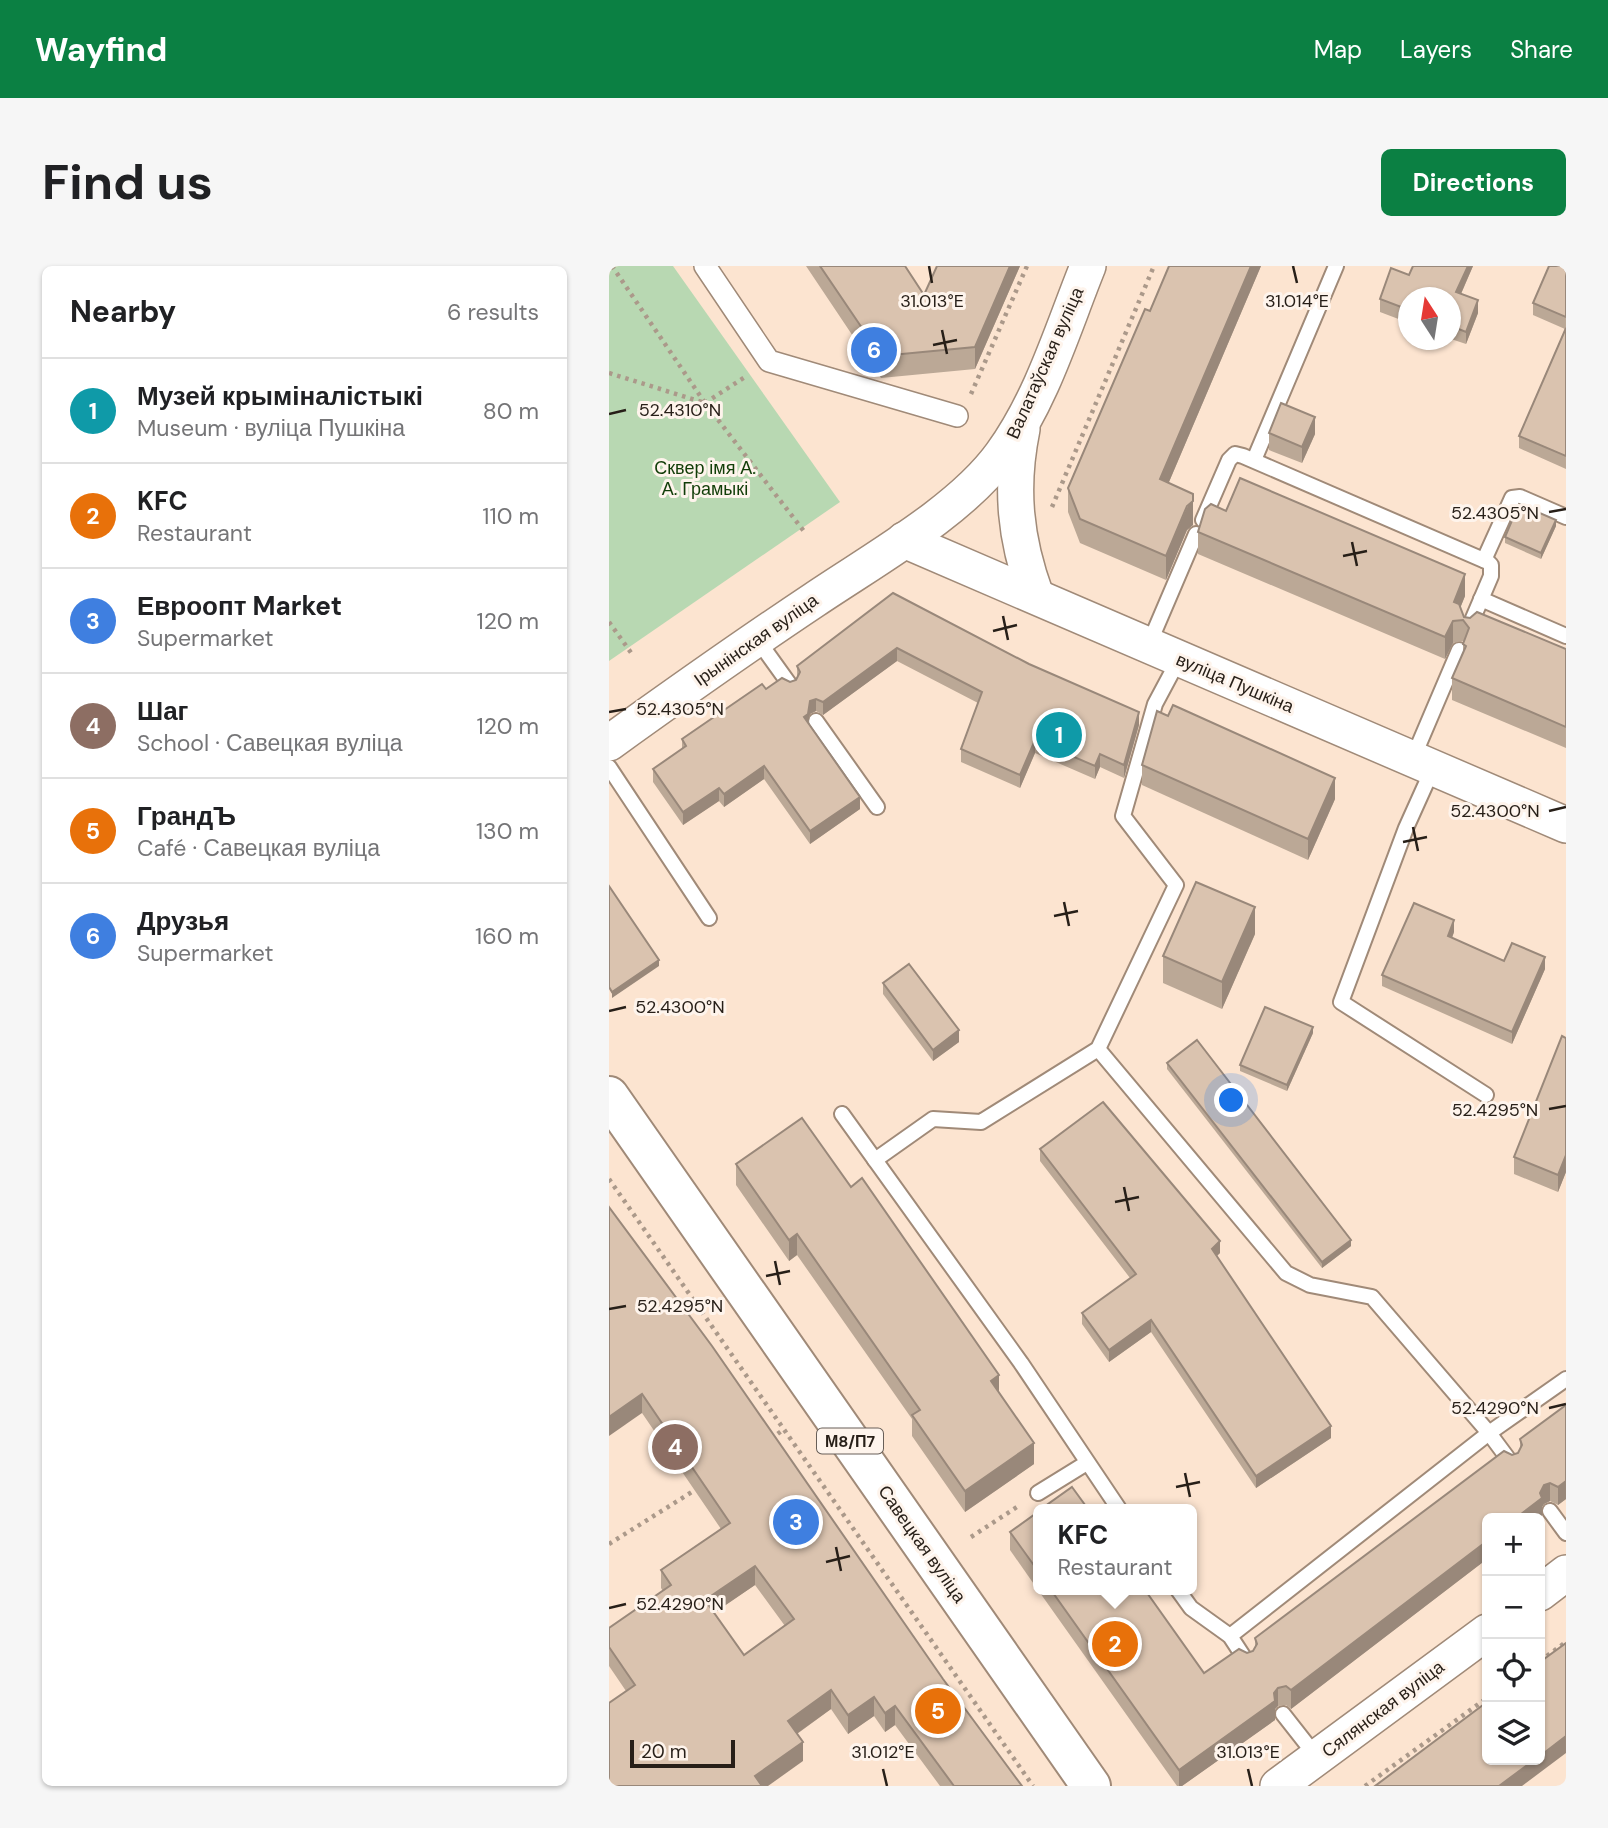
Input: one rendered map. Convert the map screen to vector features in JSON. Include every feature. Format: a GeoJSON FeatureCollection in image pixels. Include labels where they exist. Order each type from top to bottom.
{"type":"FeatureCollection","features":[{"type":"Feature","properties":{"kind":"main road","name":"Савецкая вуліца"},"geometry":{"type":"LineString","coordinates":[[609,1096],[1091,1786]]}},
{"type":"Feature","properties":{"kind":"street"},"geometry":{"type":"LineString","coordinates":[[705,266],[769,361],[951,414]]}},
{"type":"Feature","properties":{"kind":"street","name":"Валатаўская вуліца"},"geometry":{"type":"LineString","coordinates":[[904,540],[971,486],[1000,457],[1024,419],[1088,266]]}},
{"type":"Feature","properties":{"kind":"street"},"geometry":{"type":"LineString","coordinates":[[1024,419],[1015,469],[1015,521],[1020,547],[1036,596]]}},
{"type":"Feature","properties":{"kind":"street","name":"вуліца Пушкіна"},"geometry":{"type":"LineString","coordinates":[[904,540],[1566,825]]}},
{"type":"Feature","properties":{"kind":"street","name":"Ірынінская вуліца"},"geometry":{"type":"LineString","coordinates":[[609,743],[757,638],[904,540]]}},
{"type":"Feature","properties":{"kind":"street"},"geometry":{"type":"LineString","coordinates":[[1545,1589],[1566,1573]]}},
{"type":"Feature","properties":{"kind":"street","name":"Сялянская вуліца"},"geometry":{"type":"LineString","coordinates":[[1278,1786],[1482,1636]]}},
{"type":"Feature","properties":{"kind":"lane"},"geometry":{"type":"LineString","coordinates":[[1254,460],[1336,266]]}},
{"type":"Feature","properties":{"kind":"lane"},"geometry":{"type":"LineString","coordinates":[[875,1160],[933,1119],[981,1122],[1098,1049],[1177,885],[1123,816],[1155,704],[1164,652],[1199,528],[1229,460],[1235,454],[1491,565],[1492,570],[1468,630]]}},
{"type":"Feature","properties":{"kind":"lane"},"geometry":{"type":"LineString","coordinates":[[1484,560],[1512,498],[1520,497],[1566,517]]}},
{"type":"Feature","properties":{"kind":"lane"},"geometry":{"type":"LineString","coordinates":[[1481,599],[1566,636]]}},
{"type":"Feature","properties":{"kind":"lane"},"geometry":{"type":"LineString","coordinates":[[757,638],[790,684]]}},
{"type":"Feature","properties":{"kind":"lane"},"geometry":{"type":"LineString","coordinates":[[1459,650],[1422,763],[1406,828],[1341,1002],[1486,1095]]}},
{"type":"Feature","properties":{"kind":"lane"},"geometry":{"type":"LineString","coordinates":[[816,721],[877,807]]}},
{"type":"Feature","properties":{"kind":"lane"},"geometry":{"type":"LineString","coordinates":[[609,767],[709,918]]}},
{"type":"Feature","properties":{"kind":"lane"},"geometry":{"type":"LineString","coordinates":[[1098,1049],[1286,1273],[1310,1285],[1372,1297],[1489,1433],[1512,1464]]}},
{"type":"Feature","properties":{"kind":"lane"},"geometry":{"type":"LineString","coordinates":[[842,1114],[1021,1363],[1085,1464],[1115,1504]]}},
{"type":"Feature","properties":{"kind":"lane"},"geometry":{"type":"LineString","coordinates":[[1230,1636],[1489,1433],[1566,1379]]}},
{"type":"Feature","properties":{"kind":"lane"},"geometry":{"type":"LineString","coordinates":[[1038,1493],[1085,1464]]}},
{"type":"Feature","properties":{"kind":"lane"},"geometry":{"type":"LineString","coordinates":[[1550,1511],[1566,1534]]}},
{"type":"Feature","properties":{"kind":"lane"},"geometry":{"type":"LineString","coordinates":[[1182,1595],[1191,1608],[1230,1636],[1247,1662]]}},
{"type":"Feature","properties":{"kind":"lane"},"geometry":{"type":"LineString","coordinates":[[1283,1714],[1317,1758]]}},
{"type":"Feature","properties":{"kind":"path"},"geometry":{"type":"LineString","coordinates":[[612,266],[705,403],[806,534]]}},
{"type":"Feature","properties":{"kind":"path"},"geometry":{"type":"LineString","coordinates":[[951,414],[972,394],[1027,266]]}},
{"type":"Feature","properties":{"kind":"path"},"geometry":{"type":"LineString","coordinates":[[1053,508],[1154,266]]}},
{"type":"Feature","properties":{"kind":"path"},"geometry":{"type":"LineString","coordinates":[[705,403],[769,361]]}},
{"type":"Feature","properties":{"kind":"path"},"geometry":{"type":"LineString","coordinates":[[609,373],[705,403]]}},
{"type":"Feature","properties":{"kind":"path"},"geometry":{"type":"LineString","coordinates":[[609,622],[632,654]]}},
{"type":"Feature","properties":{"kind":"path"},"geometry":{"type":"LineString","coordinates":[[609,1178],[1033,1786]]}},
{"type":"Feature","properties":{"kind":"path"},"geometry":{"type":"LineString","coordinates":[[766,1443],[784,1429]]}},
{"type":"Feature","properties":{"kind":"path"},"geometry":{"type":"LineString","coordinates":[[609,1544],[695,1490]]}},
{"type":"Feature","properties":{"kind":"path"},"geometry":{"type":"LineString","coordinates":[[971,1537],[1038,1493]]}},
{"type":"Feature","properties":{"kind":"path"},"geometry":{"type":"LineString","coordinates":[[1545,1657],[1566,1642]]}},
{"type":"Feature","properties":{"kind":"path"},"geometry":{"type":"LineString","coordinates":[[1365,1786],[1482,1702]]}},
{"type":"Feature","properties":{"kind":"green space","name":"Сквер імя А. А. Грамыкі"},"geometry":{"type":"Polygon","coordinates":[[[609,266],[673,266],[840,502],[609,661],[609,266]]]}},
{"type":"Feature","properties":{"kind":"building"},"geometry":{"type":"Polygon","coordinates":[[[820,266],[905,266],[924,295],[937,266],[1010,266],[975,347],[881,356],[820,266]]]}},
{"type":"Feature","properties":{"kind":"building"},"geometry":{"type":"Polygon","coordinates":[[[1169,266],[1251,266],[1160,479],[1193,494],[1193,501],[1187,506],[1166,556],[1080,519],[1068,488],[1145,309],[1150,311],[1169,266]]]}},
{"type":"Feature","properties":{"kind":"building"},"geometry":{"type":"Polygon","coordinates":[[[1413,266],[1468,266],[1458,287],[1398,287],[1398,306],[1380,299],[1391,268],[1409,275],[1413,266]]]}},
{"type":"Feature","properties":{"kind":"building"},"geometry":{"type":"Polygon","coordinates":[[[1549,266],[1566,266],[1566,317],[1533,303],[1549,266]]]}},
{"type":"Feature","properties":{"kind":"building"},"geometry":{"type":"Polygon","coordinates":[[[1461,294],[1478,300],[1466,332],[1461,330],[1461,294]]]}},
{"type":"Feature","properties":{"kind":"building"},"geometry":{"type":"Polygon","coordinates":[[[1566,328],[1566,456],[1519,436],[1566,328]]]}},
{"type":"Feature","properties":{"kind":"building"},"geometry":{"type":"Polygon","coordinates":[[[1281,403],[1315,417],[1302,447],[1269,433],[1281,403]]]}},
{"type":"Feature","properties":{"kind":"building"},"geometry":{"type":"Polygon","coordinates":[[[1240,478],[1465,574],[1454,602],[1459,604],[1464,617],[1470,618],[1477,612],[1566,649],[1566,727],[1452,678],[1466,646],[1463,644],[1469,628],[1463,620],[1453,621],[1445,637],[1198,532],[1205,509],[1211,504],[1226,511],[1240,478]]]}},
{"type":"Feature","properties":{"kind":"building"},"geometry":{"type":"Polygon","coordinates":[[[1519,504],[1556,520],[1541,553],[1505,537],[1519,504]]]}},
{"type":"Feature","properties":{"kind":"building"},"geometry":{"type":"Polygon","coordinates":[[[893,593],[1029,664],[1139,712],[1124,765],[1100,754],[1095,766],[1035,740],[1020,775],[961,749],[982,692],[897,648],[823,702],[816,699],[810,701],[808,714],[804,717],[860,797],[810,831],[764,766],[724,794],[719,788],[683,812],[653,769],[686,746],[682,739],[762,684],[766,689],[782,678],[790,682],[796,680],[800,672],[797,666],[893,593]]]}},
{"type":"Feature","properties":{"kind":"building"},"geometry":{"type":"Polygon","coordinates":[[[1173,705],[1335,778],[1308,839],[1142,765],[1157,711],[1168,716],[1173,705]]]}},
{"type":"Feature","properties":{"kind":"building"},"geometry":{"type":"Polygon","coordinates":[[[1196,882],[1255,907],[1222,982],[1163,956],[1196,882]]]}},
{"type":"Feature","properties":{"kind":"building"},"geometry":{"type":"Polygon","coordinates":[[[609,886],[659,960],[612,992],[609,987],[609,886]]]}},
{"type":"Feature","properties":{"kind":"building"},"geometry":{"type":"Polygon","coordinates":[[[1414,903],[1454,920],[1448,936],[1504,961],[1512,943],[1545,957],[1512,1032],[1382,975],[1414,903]]]}},
{"type":"Feature","properties":{"kind":"building"},"geometry":{"type":"Polygon","coordinates":[[[909,964],[959,1030],[933,1050],[883,983],[909,964]]]}},
{"type":"Feature","properties":{"kind":"building"},"geometry":{"type":"Polygon","coordinates":[[[1265,1007],[1313,1027],[1287,1085],[1240,1065],[1265,1007]]]}},
{"type":"Feature","properties":{"kind":"building"},"geometry":{"type":"Polygon","coordinates":[[[1562,1036],[1566,1038],[1566,1155],[1558,1175],[1514,1157],[1562,1036]]]}},
{"type":"Feature","properties":{"kind":"building"},"geometry":{"type":"Polygon","coordinates":[[[1197,1040],[1351,1240],[1322,1262],[1167,1063],[1197,1040]]]}},
{"type":"Feature","properties":{"kind":"building"},"geometry":{"type":"Polygon","coordinates":[[[1103,1102],[1220,1241],[1212,1249],[1331,1426],[1256,1476],[1151,1320],[1109,1350],[1082,1313],[1136,1274],[1040,1149],[1103,1102]]]}},
{"type":"Feature","properties":{"kind":"building"},"geometry":{"type":"Polygon","coordinates":[[[802,1118],[851,1187],[862,1178],[999,1375],[991,1381],[1034,1443],[965,1491],[912,1415],[920,1410],[797,1234],[789,1240],[736,1164],[802,1118]]]}},
{"type":"Feature","properties":{"kind":"building"},"geometry":{"type":"Polygon","coordinates":[[[609,1207],[712,1346],[943,1679],[1022,1786],[954,1786],[895,1706],[885,1713],[874,1697],[848,1715],[831,1690],[788,1721],[803,1742],[755,1776],[762,1786],[609,1786],[609,1703],[635,1685],[609,1647],[609,1628],[671,1585],[661,1570],[730,1523],[642,1394],[609,1417],[609,1207]],[[755,1566],[705,1600],[744,1655],[794,1619],[755,1566]]]}},
{"type":"Feature","properties":{"kind":"building"},"geometry":{"type":"Polygon","coordinates":[[[1566,1405],[1566,1481],[1558,1487],[1550,1483],[1544,1485],[1540,1493],[1542,1498],[1522,1513],[1482,1513],[1482,1545],[1291,1690],[1286,1686],[1278,1688],[1274,1693],[1275,1701],[1179,1770],[1055,1595],[1149,1595],[1204,1673],[1239,1649],[1247,1653],[1253,1651],[1257,1644],[1255,1638],[1504,1451],[1512,1455],[1518,1453],[1522,1445],[1520,1439],[1566,1405]]]}},
{"type":"Feature","properties":{"kind":"building"},"geometry":{"type":"Polygon","coordinates":[[[1072,1487],[1084,1504],[1048,1504],[1072,1487]]]}},
{"type":"Feature","properties":{"kind":"building"},"geometry":{"type":"Polygon","coordinates":[[[1033,1516],[1033,1564],[1010,1532],[1033,1516]]]}},
{"type":"Feature","properties":{"kind":"building"},"geometry":{"type":"Polygon","coordinates":[[[1566,1643],[1566,1736],[1545,1752],[1545,1702],[1545,1658],[1566,1643]]]}},
{"type":"Feature","properties":{"kind":"building"},"geometry":{"type":"Polygon","coordinates":[[[1482,1706],[1482,1765],[1527,1765],[1499,1786],[1375,1786],[1482,1706]]]}},
{"type":"Feature","properties":{"kind":"place","name":"Друзья"},"geometry":{"type":"Point","coordinates":[874,350]}},
{"type":"Feature","properties":{"kind":"place","name":"Музей крыміналістыкі"},"geometry":{"type":"Point","coordinates":[1059,735]}},
{"type":"Feature","properties":{"kind":"place","name":"Шаг"},"geometry":{"type":"Point","coordinates":[675,1447]}},
{"type":"Feature","properties":{"kind":"place","name":"Евроопт Market"},"geometry":{"type":"Point","coordinates":[796,1522]}},
{"type":"Feature","properties":{"kind":"place","name":"KFC"},"geometry":{"type":"Point","coordinates":[1115,1644]}},
{"type":"Feature","properties":{"kind":"place","name":"ГрандЪ"},"geometry":{"type":"Point","coordinates":[938,1711]}}]}
